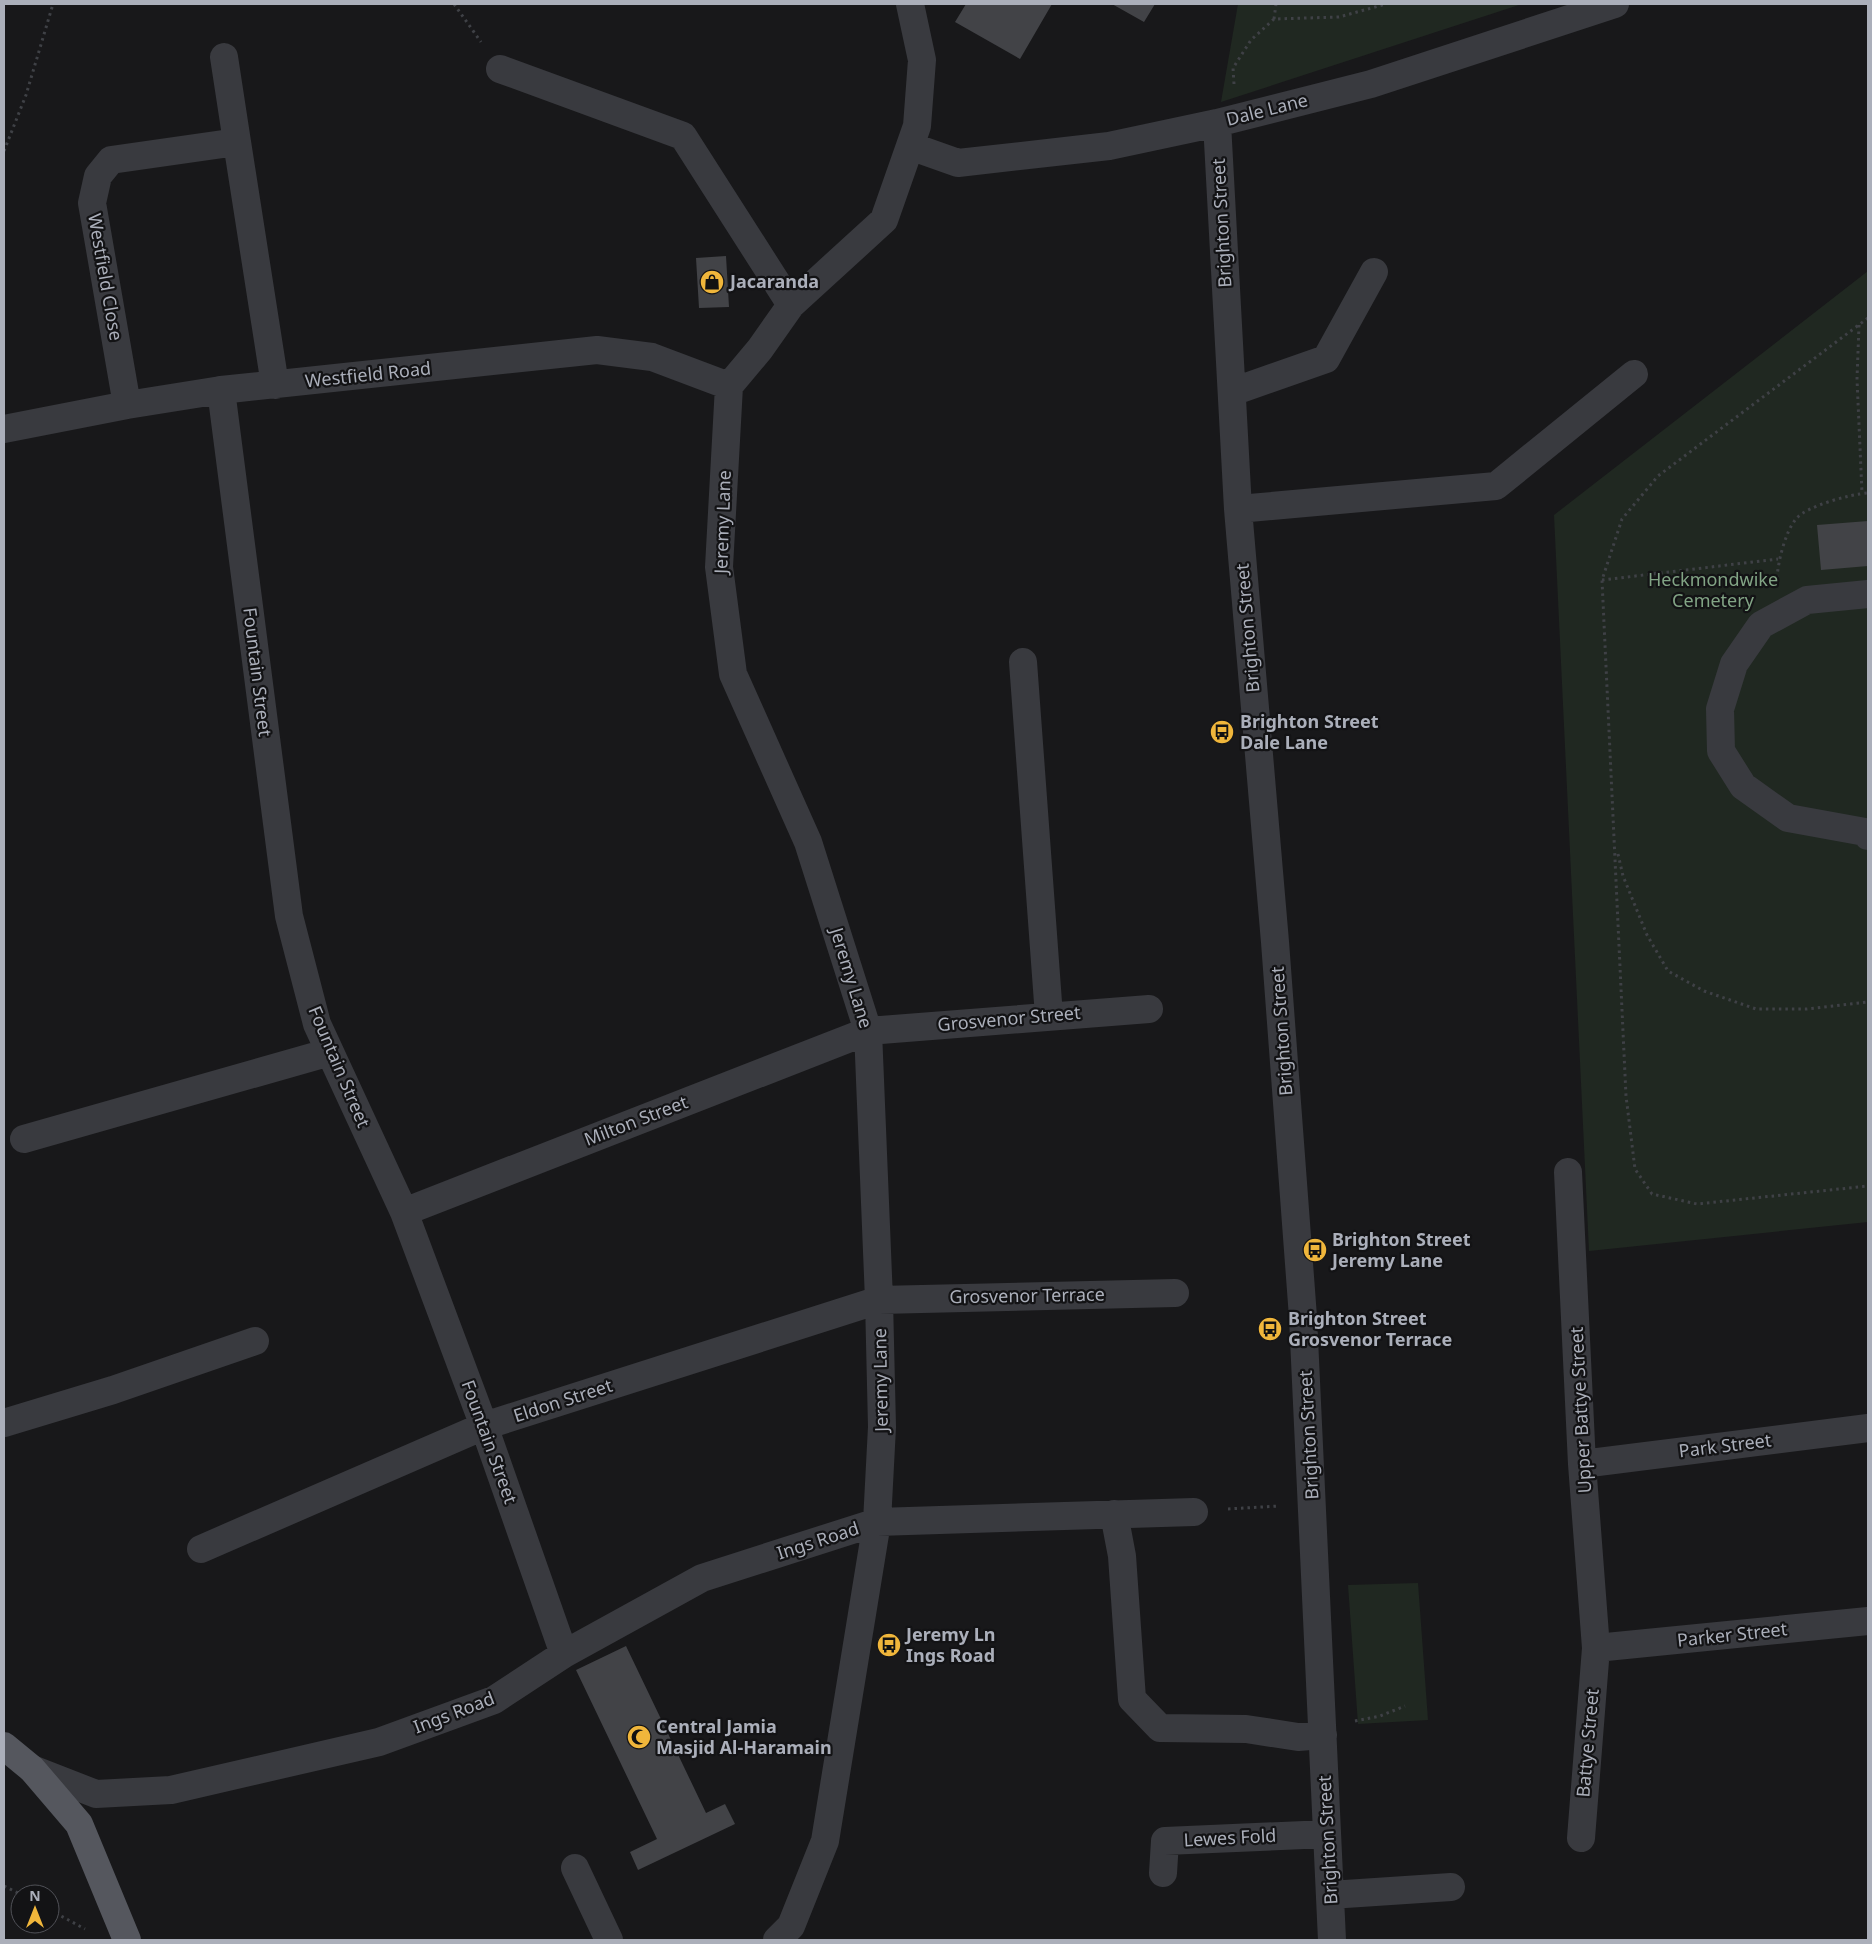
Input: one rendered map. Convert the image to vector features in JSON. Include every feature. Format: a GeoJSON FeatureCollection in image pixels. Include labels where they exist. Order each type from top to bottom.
{"type":"FeatureCollection","features":[{"type":"Feature","properties":{"kind":"main road"},"geometry":{"type":"LineString","coordinates":[[4,1746],[32,1769],[79,1824],[127,1940]]}},
{"type":"Feature","properties":{"kind":"street"},"geometry":{"type":"LineString","coordinates":[[729,386],[760,349],[791,305],[884,220],[917,126],[922,60],[910,4]]}},
{"type":"Feature","properties":{"kind":"street","name":"Dale Lane"},"geometry":{"type":"LineString","coordinates":[[910,146],[958,163],[1109,146],[1225,121],[1371,84],[1615,4]]}},
{"type":"Feature","properties":{"kind":"street"},"geometry":{"type":"LineString","coordinates":[[224,57],[274,385]]}},
{"type":"Feature","properties":{"kind":"street"},"geometry":{"type":"LineString","coordinates":[[500,68],[682,136],[791,305]]}},
{"type":"Feature","properties":{"kind":"street","name":"Brighton Street"},"geometry":{"type":"LineString","coordinates":[[1225,121],[1232,392],[1238,509],[1274,932],[1303,1317],[1332,1940]]}},
{"type":"Feature","properties":{"kind":"street","name":"Westfield Close"},"geometry":{"type":"LineString","coordinates":[[127,405],[92,203],[98,176],[111,160],[237,142]]}},
{"type":"Feature","properties":{"kind":"street"},"geometry":{"type":"LineString","coordinates":[[1232,392],[1326,358],[1374,272]]}},
{"type":"Feature","properties":{"kind":"street","name":"Westfield Road"},"geometry":{"type":"LineString","coordinates":[[4,429],[127,405],[221,390],[598,350],[652,357],[729,386]]}},
{"type":"Feature","properties":{"kind":"street"},"geometry":{"type":"LineString","coordinates":[[1238,509],[1496,486],[1634,374]]}},
{"type":"Feature","properties":{"kind":"street","name":"Jeremy Lane"},"geometry":{"type":"LineString","coordinates":[[729,386],[719,566],[733,674],[808,842],[868,1031],[879,1300],[882,1427],[877,1522],[825,1841],[791,1926],[777,1940]]}},
{"type":"Feature","properties":{"kind":"street","name":"Fountain Street"},"geometry":{"type":"LineString","coordinates":[[221,390],[289,916],[317,1024],[404,1212],[484,1426],[564,1654]]}},
{"type":"Feature","properties":{"kind":"street"},"geometry":{"type":"LineString","coordinates":[[1868,594],[1807,600],[1761,625],[1734,664],[1720,709],[1721,751],[1743,786],[1788,818],[1865,832],[1868,836]]}},
{"type":"Feature","properties":{"kind":"street"},"geometry":{"type":"LineString","coordinates":[[1023,662],[1049,1016]]}},
{"type":"Feature","properties":{"kind":"street","name":"Grosvenor Street"},"geometry":{"type":"LineString","coordinates":[[868,1031],[1149,1009]]}},
{"type":"Feature","properties":{"kind":"street","name":"Milton Street"},"geometry":{"type":"LineString","coordinates":[[404,1212],[868,1031]]}},
{"type":"Feature","properties":{"kind":"street"},"geometry":{"type":"LineString","coordinates":[[24,1139],[330,1052]]}},
{"type":"Feature","properties":{"kind":"street","name":"Upper Battye Street"},"geometry":{"type":"LineString","coordinates":[[1568,1172],[1582,1464],[1596,1648]]}},
{"type":"Feature","properties":{"kind":"street","name":"Grosvenor Terrace"},"geometry":{"type":"LineString","coordinates":[[879,1300],[1175,1292]]}},
{"type":"Feature","properties":{"kind":"street","name":"Eldon Street"},"geometry":{"type":"LineString","coordinates":[[201,1549],[484,1426],[879,1300]]}},
{"type":"Feature","properties":{"kind":"street"},"geometry":{"type":"LineString","coordinates":[[4,1423],[113,1390],[255,1341]]}},
{"type":"Feature","properties":{"kind":"street","name":"Park Street"},"geometry":{"type":"LineString","coordinates":[[1582,1464],[1868,1428]]}},
{"type":"Feature","properties":{"kind":"street","name":"Ings Road"},"geometry":{"type":"LineString","coordinates":[[32,1769],[96,1794],[171,1790],[379,1742],[494,1700],[564,1654],[702,1578],[877,1522],[1194,1512]]}},
{"type":"Feature","properties":{"kind":"street"},"geometry":{"type":"LineString","coordinates":[[1114,1514],[1122,1556],[1132,1699],[1160,1728],[1246,1729],[1298,1737],[1322,1730]]}},
{"type":"Feature","properties":{"kind":"street","name":"Parker Street"},"geometry":{"type":"LineString","coordinates":[[1596,1648],[1868,1621]]}},
{"type":"Feature","properties":{"kind":"street","name":"Battye Street"},"geometry":{"type":"LineString","coordinates":[[1581,1838],[1596,1648]]}},
{"type":"Feature","properties":{"kind":"street","name":"Lewes Fold"},"geometry":{"type":"LineString","coordinates":[[1163,1873],[1165,1841],[1327,1834]]}},
{"type":"Feature","properties":{"kind":"street"},"geometry":{"type":"LineString","coordinates":[[575,1868],[609,1940]]}},
{"type":"Feature","properties":{"kind":"street"},"geometry":{"type":"LineString","coordinates":[[1330,1894],[1451,1887]]}},
{"type":"Feature","properties":{"kind":"path"},"geometry":{"type":"LineString","coordinates":[[4,151],[26,96],[53,4]]}},
{"type":"Feature","properties":{"kind":"path"},"geometry":{"type":"LineString","coordinates":[[454,4],[500,68]]}},
{"type":"Feature","properties":{"kind":"path"},"geometry":{"type":"LineString","coordinates":[[1274,19],[1276,4]]}},
{"type":"Feature","properties":{"kind":"path"},"geometry":{"type":"LineString","coordinates":[[1225,121],[1233,68],[1251,40],[1274,19],[1339,16],[1386,4]]}},
{"type":"Feature","properties":{"kind":"path"},"geometry":{"type":"LineString","coordinates":[[1868,318],[1658,476],[1622,519],[1602,580],[1616,846],[1626,1096],[1635,1169],[1652,1194],[1697,1204],[1868,1186]]}},
{"type":"Feature","properties":{"kind":"path"},"geometry":{"type":"LineString","coordinates":[[1859,325],[1857,379],[1862,493]]}},
{"type":"Feature","properties":{"kind":"path"},"geometry":{"type":"LineString","coordinates":[[1862,493],[1868,488]]}},
{"type":"Feature","properties":{"kind":"path"},"geometry":{"type":"LineString","coordinates":[[1774,618],[1778,559],[1796,518],[1822,503],[1868,493]]}},
{"type":"Feature","properties":{"kind":"path"},"geometry":{"type":"LineString","coordinates":[[1602,580],[1778,559]]}},
{"type":"Feature","properties":{"kind":"path"},"geometry":{"type":"LineString","coordinates":[[1616,846],[1624,876],[1647,935],[1668,970],[1704,991],[1756,1009],[1807,1009],[1868,1002]]}},
{"type":"Feature","properties":{"kind":"path"},"geometry":{"type":"LineString","coordinates":[[1194,1512],[1312,1503]]}},
{"type":"Feature","properties":{"kind":"path"},"geometry":{"type":"LineString","coordinates":[[1322,1730],[1380,1716],[1405,1706]]}},
{"type":"Feature","properties":{"kind":"path"},"geometry":{"type":"LineString","coordinates":[[60,1915],[91,1932]]}},
{"type":"Feature","properties":{"kind":"green space"},"geometry":{"type":"Polygon","coordinates":[[[1238,4],[1522,4],[1221,102],[1238,4]]]}},
{"type":"Feature","properties":{"kind":"green space","name":"Heckmondwike Cemetery"},"geometry":{"type":"Polygon","coordinates":[[[1868,271],[1868,1222],[1589,1251],[1554,515],[1868,271]]]}},
{"type":"Feature","properties":{"kind":"green space"},"geometry":{"type":"Polygon","coordinates":[[[1418,1583],[1428,1720],[1358,1724],[1348,1585],[1418,1583]]]}},
{"type":"Feature","properties":{"kind":"building"},"geometry":{"type":"Polygon","coordinates":[[[966,4],[1052,4],[1020,59],[955,22],[966,4]]]}},
{"type":"Feature","properties":{"kind":"building"},"geometry":{"type":"Polygon","coordinates":[[[1112,4],[1155,4],[1144,22],[1112,4]]]}},
{"type":"Feature","properties":{"kind":"building","name":"Jacaranda"},"geometry":{"type":"Polygon","coordinates":[[[726,256],[729,307],[699,308],[696,258],[726,256]]]}},
{"type":"Feature","properties":{"kind":"building"},"geometry":{"type":"Polygon","coordinates":[[[1868,521],[1868,566],[1821,570],[1817,525],[1868,521]]]}},
{"type":"Feature","properties":{"kind":"building","name":"Central Jamia Masjid Al-Haramain"},"geometry":{"type":"Polygon","coordinates":[[[626,1646],[706,1813],[725,1804],[735,1824],[638,1870],[630,1852],[657,1839],[576,1670],[626,1646]]]}},
{"type":"Feature","properties":{"kind":"place","name":"Jacaranda"},"geometry":{"type":"Point","coordinates":[712,282]}},
{"type":"Feature","properties":{"kind":"place","name":"Brighton Street Dale Lane"},"geometry":{"type":"Point","coordinates":[1222,732]}},
{"type":"Feature","properties":{"kind":"place","name":"Brighton Street Jeremy Lane"},"geometry":{"type":"Point","coordinates":[1315,1250]}},
{"type":"Feature","properties":{"kind":"place","name":"Brighton Street Grosvenor Terrace"},"geometry":{"type":"Point","coordinates":[1270,1329]}},
{"type":"Feature","properties":{"kind":"place","name":"Jeremy Ln Ings Road"},"geometry":{"type":"Point","coordinates":[889,1645]}},
{"type":"Feature","properties":{"kind":"place","name":"Central Jamia Masjid Al-Haramain"},"geometry":{"type":"Point","coordinates":[639,1737]}}]}
